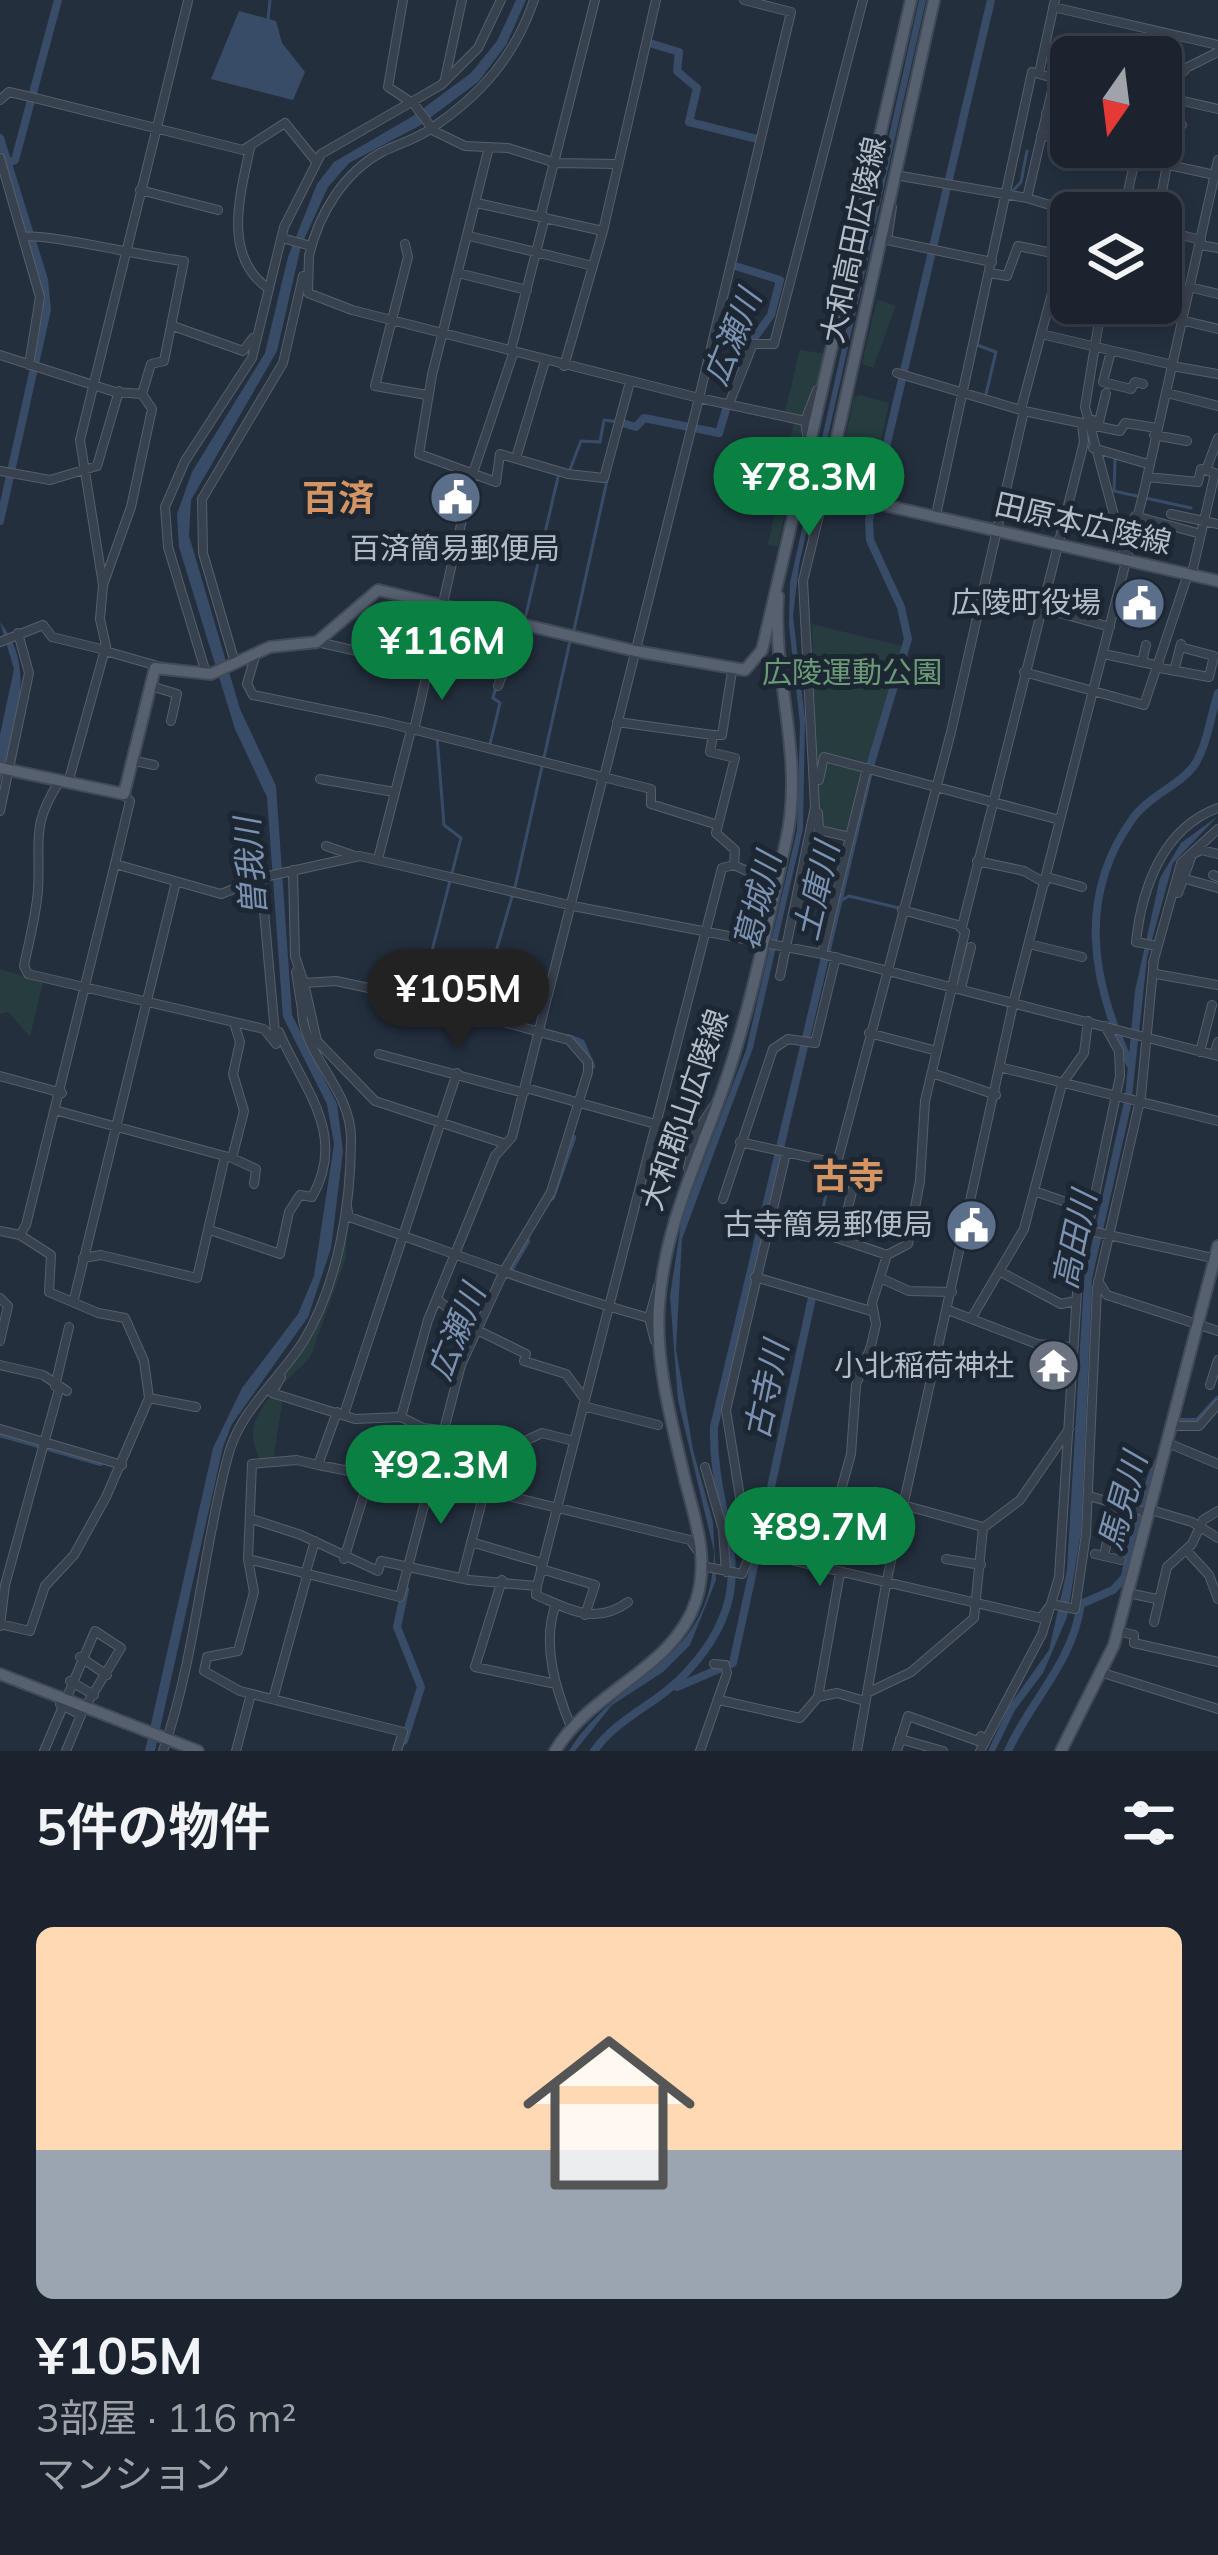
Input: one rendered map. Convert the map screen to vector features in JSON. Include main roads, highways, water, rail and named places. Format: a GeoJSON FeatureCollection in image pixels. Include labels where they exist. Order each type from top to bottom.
{"type":"FeatureCollection","features":[{"type":"Feature","properties":{"kind":"main road","name":"大和高田広陵線"},"geometry":{"type":"LineString","coordinates":[[801,486],[911,0]]}},
{"type":"Feature","properties":{"kind":"main road","name":"大和高田広陵線"},"geometry":{"type":"LineString","coordinates":[[823,490],[934,0]]}},
{"type":"Feature","properties":{"kind":"main road","name":"田原本広陵線"},"geometry":{"type":"LineString","coordinates":[[801,486],[1218,581]]}},
{"type":"Feature","properties":{"kind":"main road"},"geometry":{"type":"LineString","coordinates":[[6,769],[124,794],[158,666],[209,674],[256,653],[317,642],[378,590],[635,651],[745,670],[758,658],[801,486]]}},
{"type":"Feature","properties":{"kind":"main road","name":"大和郡山広陵線"},"geometry":{"type":"LineString","coordinates":[[555,1751],[601,1697],[669,1646],[693,1609],[703,1568],[662,1354],[662,1279],[671,1220],[718,1101],[763,936],[790,809],[791,726],[777,616],[781,569]]}},
{"type":"Feature","properties":{"kind":"main road"},"geometry":{"type":"LineString","coordinates":[[1061,1751],[1103,1673],[1118,1631],[1145,1511],[1170,1444],[1217,1255]]}},
{"type":"Feature","properties":{"kind":"main road"},"geometry":{"type":"LineString","coordinates":[[0,1674],[166,1744],[198,1751]]}},
{"type":"Feature","properties":{"kind":"water"},"geometry":{"type":"Polygon","coordinates":[[[516,0],[526,0],[506,45],[478,82],[419,126],[349,163],[328,187],[301,246],[277,351],[191,500],[189,536],[240,709],[276,786],[292,1015],[337,1104],[343,1151],[331,1248],[308,1317],[232,1424],[223,1447],[155,1751],[145,1751],[213,1448],[242,1388],[298,1314],[314,1276],[334,1144],[327,1104],[283,1017],[267,797],[235,729],[179,547],[177,514],[192,472],[265,353],[288,257],[317,184],[334,162],[413,116],[471,73],[497,41],[516,0]]]}},
{"type":"Feature","properties":{"kind":"water"},"geometry":{"type":"Polygon","coordinates":[[[919,0],[926,0],[799,565],[793,616],[805,719],[803,829],[753,1048],[682,1239],[676,1349],[693,1450],[713,1522],[716,1580],[690,1645],[663,1672],[612,1705],[575,1751],[569,1751],[590,1724],[681,1643],[698,1619],[710,1589],[714,1551],[678,1400],[670,1296],[682,1217],[746,1050],[797,830],[800,724],[789,625],[790,583],[919,0]]]}},
{"type":"Feature","properties":{"kind":"water"},"geometry":{"type":"Polygon","coordinates":[[[239,11],[276,21],[282,43],[305,72],[293,100],[211,79],[239,11]]]}},
{"type":"Feature","properties":{"kind":"water"},"geometry":{"type":"Polygon","coordinates":[[[0,622],[12,640],[21,680],[0,783],[0,735],[14,669],[0,622]]]}},
{"type":"Feature","properties":{"kind":"water"},"geometry":{"type":"Polygon","coordinates":[[[1218,816],[1173,863],[1147,958],[1131,1106],[1092,1279],[1081,1532],[1067,1617],[1043,1673],[1015,1710],[995,1751],[988,1751],[1009,1706],[1049,1650],[1067,1570],[1084,1279],[1125,1097],[1135,991],[1160,878],[1181,843],[1218,816]]]}},
{"type":"Feature","properties":{"kind":"waterway"},"geometry":{"type":"LineString","coordinates":[[7,163],[15,160],[58,0]]}},
{"type":"Feature","properties":{"kind":"waterway"},"geometry":{"type":"LineString","coordinates":[[268,19],[270,0]]}},
{"type":"Feature","properties":{"kind":"waterway","name":"土庫川"},"geometry":{"type":"LineString","coordinates":[[594,1751],[615,1728],[686,1673],[726,1610],[731,1553],[715,1462],[714,1427],[871,763],[908,639],[901,607],[870,540],[869,520],[991,0]]}},
{"type":"Feature","properties":{"kind":"waterway","name":"広瀬川"},"geometry":{"type":"LineString","coordinates":[[646,42],[679,52],[677,71],[697,88],[689,122],[761,140]]}},
{"type":"Feature","properties":{"kind":"waterway"},"geometry":{"type":"LineString","coordinates":[[0,138],[44,280],[47,310],[0,521]]}},
{"type":"Feature","properties":{"kind":"waterway"},"geometry":{"type":"LineString","coordinates":[[1011,193],[1021,182],[1027,151]]}},
{"type":"Feature","properties":{"kind":"waterway"},"geometry":{"type":"LineString","coordinates":[[998,244],[1004,219]]}},
{"type":"Feature","properties":{"kind":"waterway","name":"広瀬川"},"geometry":{"type":"LineString","coordinates":[[732,260],[732,265],[780,280],[771,315],[750,344]]}},
{"type":"Feature","properties":{"kind":"waterway"},"geometry":{"type":"LineString","coordinates":[[986,394],[996,352],[977,345],[991,276]]}},
{"type":"Feature","properties":{"kind":"waterway","name":"広瀬川"},"geometry":{"type":"LineString","coordinates":[[622,423],[636,427],[644,418],[719,433],[728,403]]}},
{"type":"Feature","properties":{"kind":"waterway","name":"広瀬川"},"geometry":{"type":"LineString","coordinates":[[569,472],[581,441],[600,442],[604,420],[619,422]]}},
{"type":"Feature","properties":{"kind":"waterway"},"geometry":{"type":"LineString","coordinates":[[1115,460],[1114,491],[1191,508]]}},
{"type":"Feature","properties":{"kind":"waterway","name":"広瀬川"},"geometry":{"type":"LineString","coordinates":[[574,630],[608,476]]}},
{"type":"Feature","properties":{"kind":"waterway","name":"広瀬川"},"geometry":{"type":"LineString","coordinates":[[525,619],[558,477]]}},
{"type":"Feature","properties":{"kind":"waterway","name":"広瀬川"},"geometry":{"type":"LineString","coordinates":[[479,1010],[516,883],[570,641]]}},
{"type":"Feature","properties":{"kind":"waterway","name":"広瀬川"},"geometry":{"type":"LineString","coordinates":[[490,744],[500,703],[493,698],[496,687]]}},
{"type":"Feature","properties":{"kind":"waterway"},"geometry":{"type":"LineString","coordinates":[[1130,1064],[1099,971],[1097,909],[1103,878],[1133,818],[1195,764],[1218,693]]}},
{"type":"Feature","properties":{"kind":"waterway","name":"広瀬川"},"geometry":{"type":"LineString","coordinates":[[424,999],[461,838],[444,825],[437,737]]}},
{"type":"Feature","properties":{"kind":"waterway"},"geometry":{"type":"LineString","coordinates":[[842,900],[849,896],[903,909]]}},
{"type":"Feature","properties":{"kind":"waterway","name":"広瀬川"},"geometry":{"type":"LineString","coordinates":[[568,1038],[581,1043],[591,1066]]}},
{"type":"Feature","properties":{"kind":"waterway","name":"広瀬川"},"geometry":{"type":"LineString","coordinates":[[551,1197],[572,1138]]}},
{"type":"Feature","properties":{"kind":"waterway"},"geometry":{"type":"LineString","coordinates":[[818,1232],[832,1166]]}},
{"type":"Feature","properties":{"kind":"waterway"},"geometry":{"type":"LineString","coordinates":[[851,1239],[881,1249]]}},
{"type":"Feature","properties":{"kind":"waterway","name":"広瀬川"},"geometry":{"type":"LineString","coordinates":[[506,1275],[526,1241]]}},
{"type":"Feature","properties":{"kind":"waterway","name":"古寺川"},"geometry":{"type":"LineString","coordinates":[[677,1687],[733,1663],[813,1293]]}},
{"type":"Feature","properties":{"kind":"waterway","name":"馬見川"},"geometry":{"type":"LineString","coordinates":[[1171,1422],[1198,1422],[1218,1400]]}},
{"type":"Feature","properties":{"kind":"waterway"},"geometry":{"type":"LineString","coordinates":[[0,1433],[100,1462]]}},
{"type":"Feature","properties":{"kind":"waterway","name":"馬見川"},"geometry":{"type":"LineString","coordinates":[[1008,1751],[1069,1645],[1081,1604],[1113,1590],[1125,1577],[1134,1528],[1156,1464]]}},
{"type":"Feature","properties":{"kind":"waterway","name":"広瀬川"},"geometry":{"type":"LineString","coordinates":[[404,1741],[421,1687],[397,1627],[405,1590]]}},
{"type":"Feature","properties":{"kind":"place","name":"百済簡易郵便局"},"geometry":{"type":"Point","coordinates":[455,497]}},
{"type":"Feature","properties":{"kind":"place","name":"広陵町役場"},"geometry":{"type":"Point","coordinates":[1140,603]}},
{"type":"Feature","properties":{"kind":"place","name":"古寺簡易郵便局"},"geometry":{"type":"Point","coordinates":[972,1225]}},
{"type":"Feature","properties":{"kind":"place","name":"小北稲荷神社"},"geometry":{"type":"Point","coordinates":[1053,1366]}},
{"type":"Feature","properties":{"kind":"district","name":"百済"},"geometry":{"type":"Point","coordinates":[338,498]}},
{"type":"Feature","properties":{"kind":"district","name":"古寺"},"geometry":{"type":"Point","coordinates":[848,1176]}},
{"type":"Feature","properties":{"kind":"park label","name":"広陵運動公園"},"geometry":{"type":"Point","coordinates":[852,673]}},
{"type":"Feature","properties":{"kind":"water label","name":"曽我川"},"geometry":{"type":"Point","coordinates":[250,867]}},
{"type":"Feature","properties":{"kind":"water label","name":"葛城川"},"geometry":{"type":"Point","coordinates":[757,901]}},
{"type":"Feature","properties":{"kind":"water label","name":"高田川"},"geometry":{"type":"Point","coordinates":[1074,1240]}}]}
